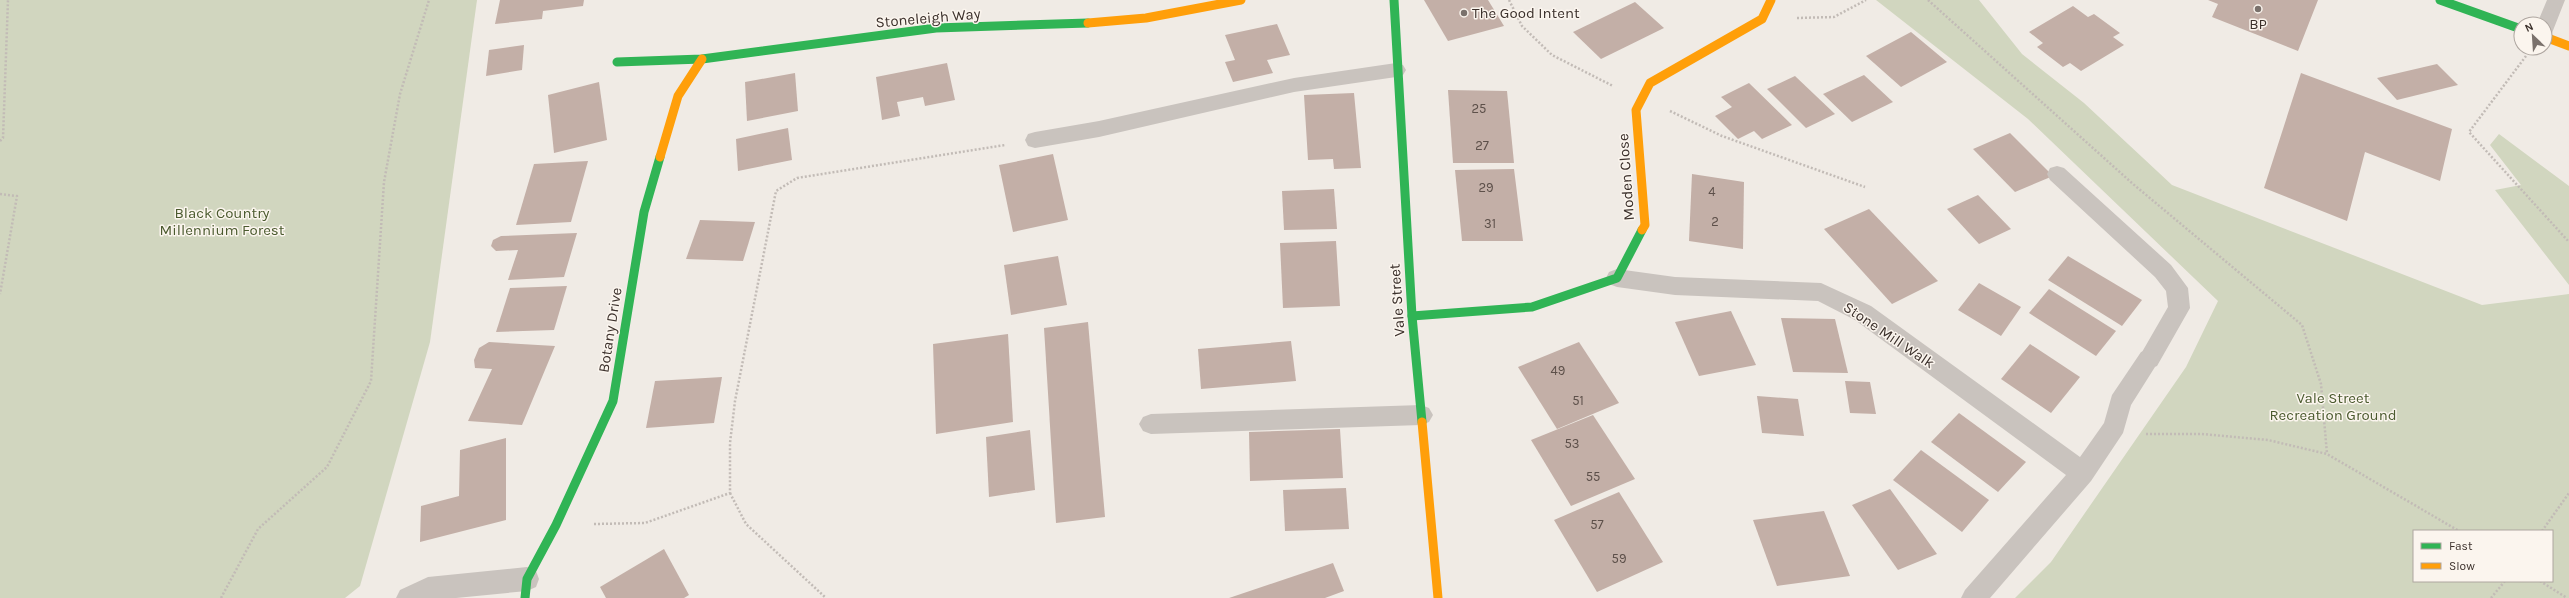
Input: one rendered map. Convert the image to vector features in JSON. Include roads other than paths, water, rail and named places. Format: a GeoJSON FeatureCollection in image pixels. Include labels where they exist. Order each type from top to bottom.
{"type":"FeatureCollection","features":[{"type":"Feature","properties":{"kind":"street","name":"Stoneleigh Way"},"geometry":{"type":"LineString","coordinates":[[617,62],[702,59],[936,28],[1123,22],[1183,13],[1241,0]]}},
{"type":"Feature","properties":{"kind":"street","name":"Vale Street"},"geometry":{"type":"LineString","coordinates":[[1394,0],[1396,70],[1412,316],[1438,598]]}},
{"type":"Feature","properties":{"kind":"street","name":"Moden Close"},"geometry":{"type":"LineString","coordinates":[[1617,278],[1645,225],[1636,110],[1650,83],[1762,19],[1771,0]]}},
{"type":"Feature","properties":{"kind":"street"},"geometry":{"type":"LineString","coordinates":[[2440,0],[2513,26]]}},
{"type":"Feature","properties":{"kind":"street"},"geometry":{"type":"LineString","coordinates":[[2550,16],[2556,0]]}},
{"type":"Feature","properties":{"kind":"street"},"geometry":{"type":"LineString","coordinates":[[2553,40],[2569,46]]}},
{"type":"Feature","properties":{"kind":"street","name":"Botany Drive"},"geometry":{"type":"LineString","coordinates":[[526,589],[613,401],[644,212],[678,96],[702,59]]}},
{"type":"Feature","properties":{"kind":"street"},"geometry":{"type":"LineString","coordinates":[[1035,140],[1099,129],[1294,85],[1396,70]]}},
{"type":"Feature","properties":{"kind":"street"},"geometry":{"type":"LineString","coordinates":[[1974,598],[2083,473],[2115,426],[2120,402],[2149,359],[2179,308],[2177,288],[2163,271],[2057,174]]}},
{"type":"Feature","properties":{"kind":"street"},"geometry":{"type":"LineString","coordinates":[[1412,316],[1532,307],[1617,278]]}},
{"type":"Feature","properties":{"kind":"street","name":"Stone Mill Walk"},"geometry":{"type":"LineString","coordinates":[[1617,278],[1675,286],[1821,292],[1863,313],[2083,473]]}},
{"type":"Feature","properties":{"kind":"street"},"geometry":{"type":"LineString","coordinates":[[1151,424],[1421,415]]}},
{"type":"Feature","properties":{"kind":"street"},"geometry":{"type":"LineString","coordinates":[[409,598],[428,589],[526,589]]}},
{"type":"Feature","properties":{"kind":"place","name":"BP"},"geometry":{"type":"Point","coordinates":[2258,9]}},
{"type":"Feature","properties":{"kind":"place","name":"The Good Intent"},"geometry":{"type":"Point","coordinates":[1464,13]}},
{"type":"Feature","properties":{"kind":"park label","name":"Black Country Millennium Forest"},"geometry":{"type":"Point","coordinates":[222,222]}},
{"type":"Feature","properties":{"kind":"park label","name":"Vale Street Recreation Ground"},"geometry":{"type":"Point","coordinates":[2333,406]}}]}
